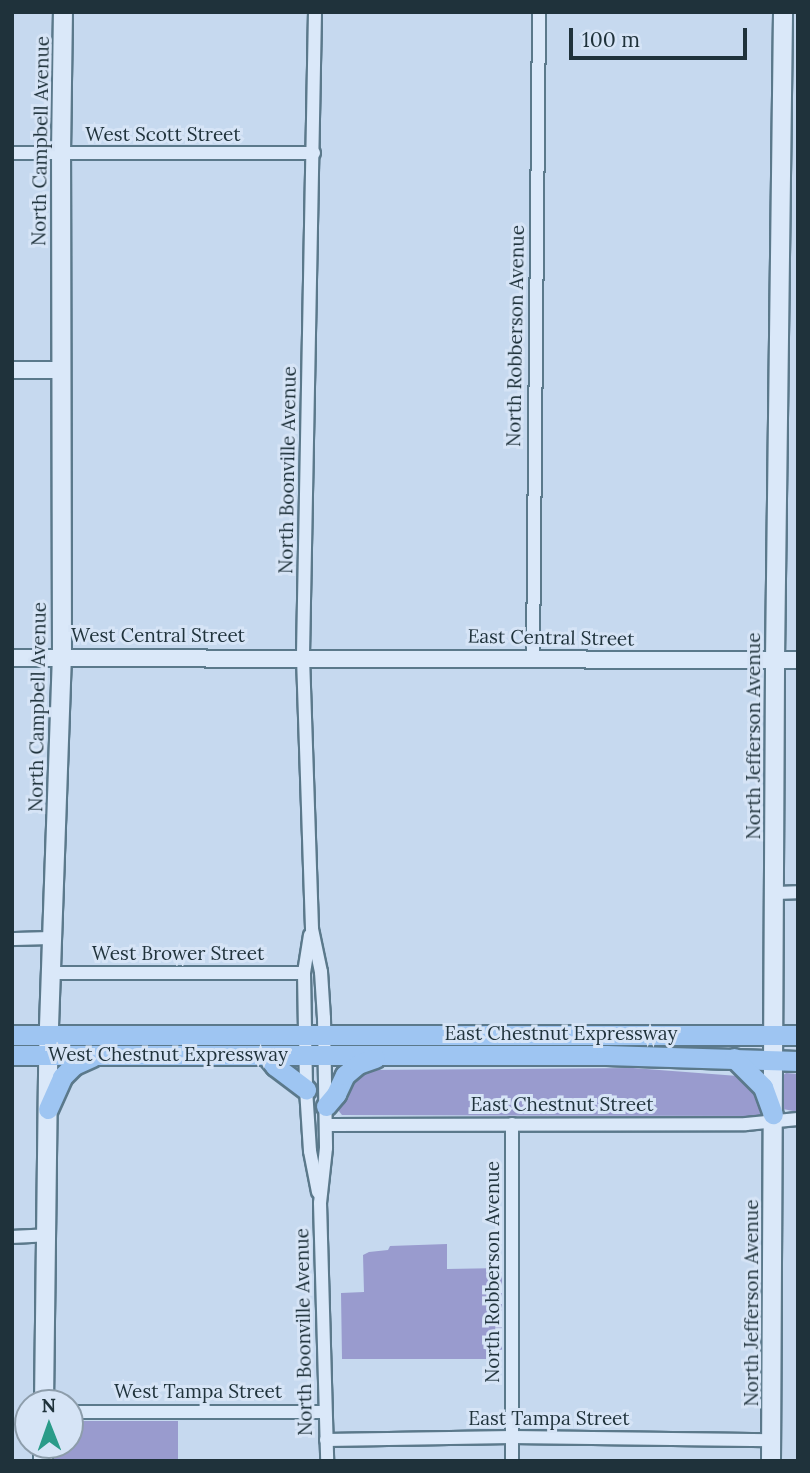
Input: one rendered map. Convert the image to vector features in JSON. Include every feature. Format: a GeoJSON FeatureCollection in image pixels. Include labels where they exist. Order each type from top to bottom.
{"type":"FeatureCollection","features":[{"type":"Feature","properties":{"kind":"main road","name":"North Campbell Avenue"},"geometry":{"type":"LineString","coordinates":[[44,1389],[48,1055],[62,658],[61,153],[64,12]]}},
{"type":"Feature","properties":{"kind":"main road","name":"North Jefferson Avenue"},"geometry":{"type":"LineString","coordinates":[[771,1461],[775,660],[783,12]]}},
{"type":"Feature","properties":{"kind":"main road","name":"East Chestnut Expressway"},"geometry":{"type":"LineString","coordinates":[[315,1034],[798,1035]]}},
{"type":"Feature","properties":{"kind":"main road","name":"West Chestnut Expressway"},"geometry":{"type":"LineString","coordinates":[[12,1035],[315,1034]]}},
{"type":"Feature","properties":{"kind":"main road","name":"West Chestnut Expressway"},"geometry":{"type":"LineString","coordinates":[[12,1055],[315,1055]]}},
{"type":"Feature","properties":{"kind":"main road"},"geometry":{"type":"LineString","coordinates":[[47,1109],[56,1085],[68,1070],[100,1055]]}},
{"type":"Feature","properties":{"kind":"main road","name":"East Chestnut Expressway"},"geometry":{"type":"LineString","coordinates":[[315,1055],[606,1055],[798,1061]]}},
{"type":"Feature","properties":{"kind":"main road"},"geometry":{"type":"LineString","coordinates":[[326,1116],[345,1075],[358,1064],[382,1055]]}},
{"type":"Feature","properties":{"kind":"main road"},"geometry":{"type":"LineString","coordinates":[[268,1056],[275,1066],[306,1089]]}},
{"type":"Feature","properties":{"kind":"main road"},"geometry":{"type":"LineString","coordinates":[[734,1059],[763,1087],[773,1118]]}},
{"type":"Feature","properties":{"kind":"street","name":"North Boonville Avenue"},"geometry":{"type":"LineString","coordinates":[[315,12],[303,657],[312,929],[321,972],[315,1055],[326,1116],[320,1203],[327,1461]]}},
{"type":"Feature","properties":{"kind":"street","name":"North Robberson Avenue"},"geometry":{"type":"LineString","coordinates":[[533,660],[538,12]]}},
{"type":"Feature","properties":{"kind":"street","name":"West Scott Street"},"geometry":{"type":"LineString","coordinates":[[12,153],[314,153]]}},
{"type":"Feature","properties":{"kind":"street"},"geometry":{"type":"LineString","coordinates":[[12,370],[62,369]]}},
{"type":"Feature","properties":{"kind":"street","name":"East Central Street"},"geometry":{"type":"LineString","coordinates":[[303,657],[798,660]]}},
{"type":"Feature","properties":{"kind":"street","name":"West Central Street"},"geometry":{"type":"LineString","coordinates":[[12,658],[303,657]]}},
{"type":"Feature","properties":{"kind":"street"},"geometry":{"type":"LineString","coordinates":[[775,893],[798,892]]}},
{"type":"Feature","properties":{"kind":"street","name":"North Boonville Avenue"},"geometry":{"type":"LineString","coordinates":[[312,929],[304,973],[315,1034],[315,1055],[306,1089],[310,1150],[320,1203]]}},
{"type":"Feature","properties":{"kind":"street"},"geometry":{"type":"LineString","coordinates":[[12,939],[53,938]]}},
{"type":"Feature","properties":{"kind":"street","name":"West Brower Street"},"geometry":{"type":"LineString","coordinates":[[52,972],[304,973]]}},
{"type":"Feature","properties":{"kind":"street","name":"East Chestnut Street"},"geometry":{"type":"LineString","coordinates":[[326,1116],[512,1124],[798,1119]]}},
{"type":"Feature","properties":{"kind":"street","name":"North Robberson Avenue"},"geometry":{"type":"LineString","coordinates":[[512,1124],[512,1461]]}},
{"type":"Feature","properties":{"kind":"street"},"geometry":{"type":"LineString","coordinates":[[12,1237],[46,1235]]}},
{"type":"Feature","properties":{"kind":"street","name":"West Tampa Street"},"geometry":{"type":"LineString","coordinates":[[84,1412],[325,1412]]}},
{"type":"Feature","properties":{"kind":"street","name":"East Tampa Street"},"geometry":{"type":"LineString","coordinates":[[326,1440],[512,1437],[772,1440]]}},
{"type":"Feature","properties":{"kind":"shaded area"},"geometry":{"type":"Polygon","coordinates":[[[633,1068],[738,1076],[754,1088],[761,1116],[342,1115],[338,1110],[347,1082],[365,1070],[633,1068]]]}},
{"type":"Feature","properties":{"kind":"shaded area"},"geometry":{"type":"Polygon","coordinates":[[[786,1073],[798,1074],[798,1112],[783,1109],[782,1076],[786,1073]]]}},
{"type":"Feature","properties":{"kind":"shaded area"},"geometry":{"type":"Polygon","coordinates":[[[447,1244],[447,1269],[502,1268],[502,1359],[342,1359],[341,1293],[364,1292],[363,1255],[388,1250],[390,1246],[447,1244]]]}},
{"type":"Feature","properties":{"kind":"shaded area"},"geometry":{"type":"Polygon","coordinates":[[[84,1421],[178,1421],[178,1461],[53,1461],[84,1459],[84,1421]]]}}]}
